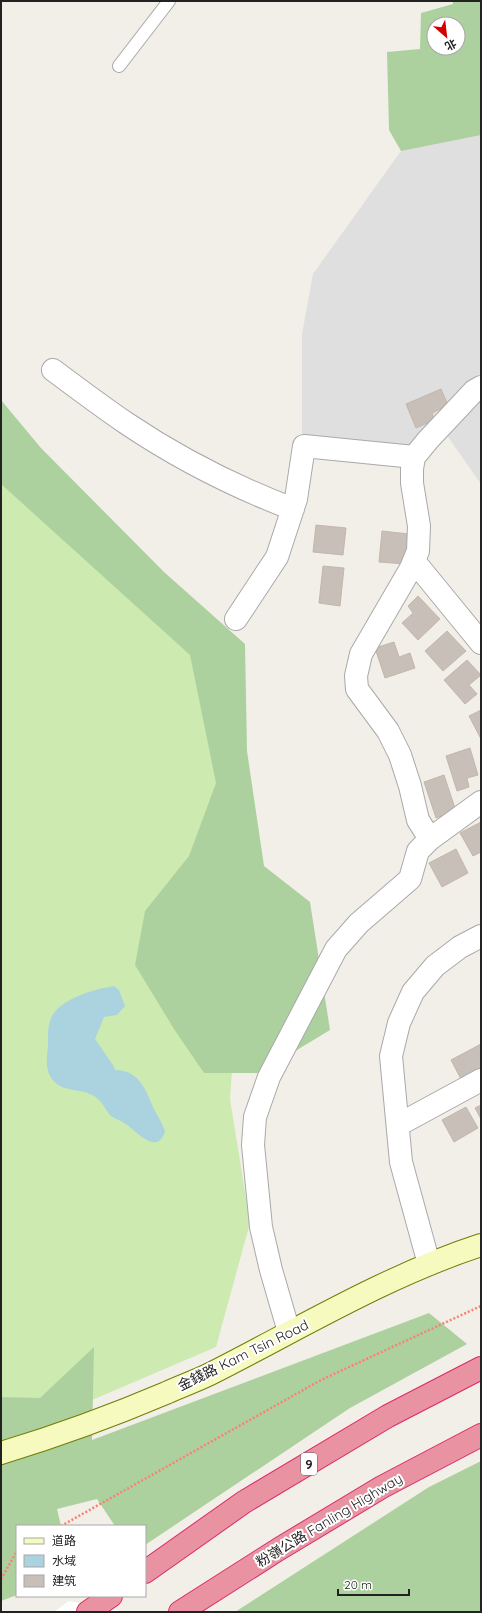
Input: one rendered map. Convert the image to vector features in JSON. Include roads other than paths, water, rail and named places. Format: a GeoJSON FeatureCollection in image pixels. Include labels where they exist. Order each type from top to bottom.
{"type":"FeatureCollection","features":[{"type":"Feature","properties":{"kind":"highway","name":"9"},"geometry":{"type":"LineString","coordinates":[[146,1571],[251,1498],[388,1416],[481,1368]]}},
{"type":"Feature","properties":{"kind":"highway","name":"粉嶺公路 Fanling Highway"},"geometry":{"type":"LineString","coordinates":[[182,1611],[279,1548],[382,1487],[481,1436]]}},
{"type":"Feature","properties":{"kind":"highway"},"geometry":{"type":"LineString","coordinates":[[88,1612],[110,1597]]}},
{"type":"Feature","properties":{"kind":"street"},"geometry":{"type":"LineString","coordinates":[[53,370],[127,424],[185,459],[255,494],[293,509]]}},
{"type":"Feature","properties":{"kind":"street"},"geometry":{"type":"LineString","coordinates":[[430,839],[418,820],[410,786],[397,749],[388,730],[357,689],[356,676],[361,654],[414,561],[418,551],[419,526],[412,483],[414,457],[474,391],[481,387]]}},
{"type":"Feature","properties":{"kind":"street"},"geometry":{"type":"LineString","coordinates":[[236,619],[277,557],[296,499],[304,446],[414,457]]}},
{"type":"Feature","properties":{"kind":"street"},"geometry":{"type":"LineString","coordinates":[[414,561],[481,644]]}},
{"type":"Feature","properties":{"kind":"street"},"geometry":{"type":"LineString","coordinates":[[289,1332],[271,1270],[261,1227],[253,1145],[255,1117],[269,1077],[336,949],[359,923],[410,879],[418,851],[430,839],[481,802]]}},
{"type":"Feature","properties":{"kind":"street"},"geometry":{"type":"LineString","coordinates":[[429,1264],[401,1162],[391,1056],[399,1023],[413,992],[435,966],[460,947],[481,936]]}},
{"type":"Feature","properties":{"kind":"street"},"geometry":{"type":"LineString","coordinates":[[398,1125],[481,1080]]}},
{"type":"Feature","properties":{"kind":"street","name":"金錢路 Kam Tsin Road"},"geometry":{"type":"LineString","coordinates":[[1,1453],[130,1408],[209,1374],[289,1332],[429,1264],[481,1245]]}},
{"type":"Feature","properties":{"kind":"lane"},"geometry":{"type":"LineString","coordinates":[[119,66],[169,1]]}},
{"type":"Feature","properties":{"kind":"water"},"geometry":{"type":"Polygon","coordinates":[[[114,986],[119,990],[125,1006],[117,1015],[104,1017],[95,1039],[115,1070],[124,1071],[131,1074],[145,1089],[165,1132],[161,1139],[156,1142],[151,1142],[145,1139],[124,1123],[111,1116],[100,1101],[92,1095],[60,1086],[54,1082],[48,1072],[48,1035],[52,1016],[63,1004],[71,999],[98,989],[114,986]]]}}]}
